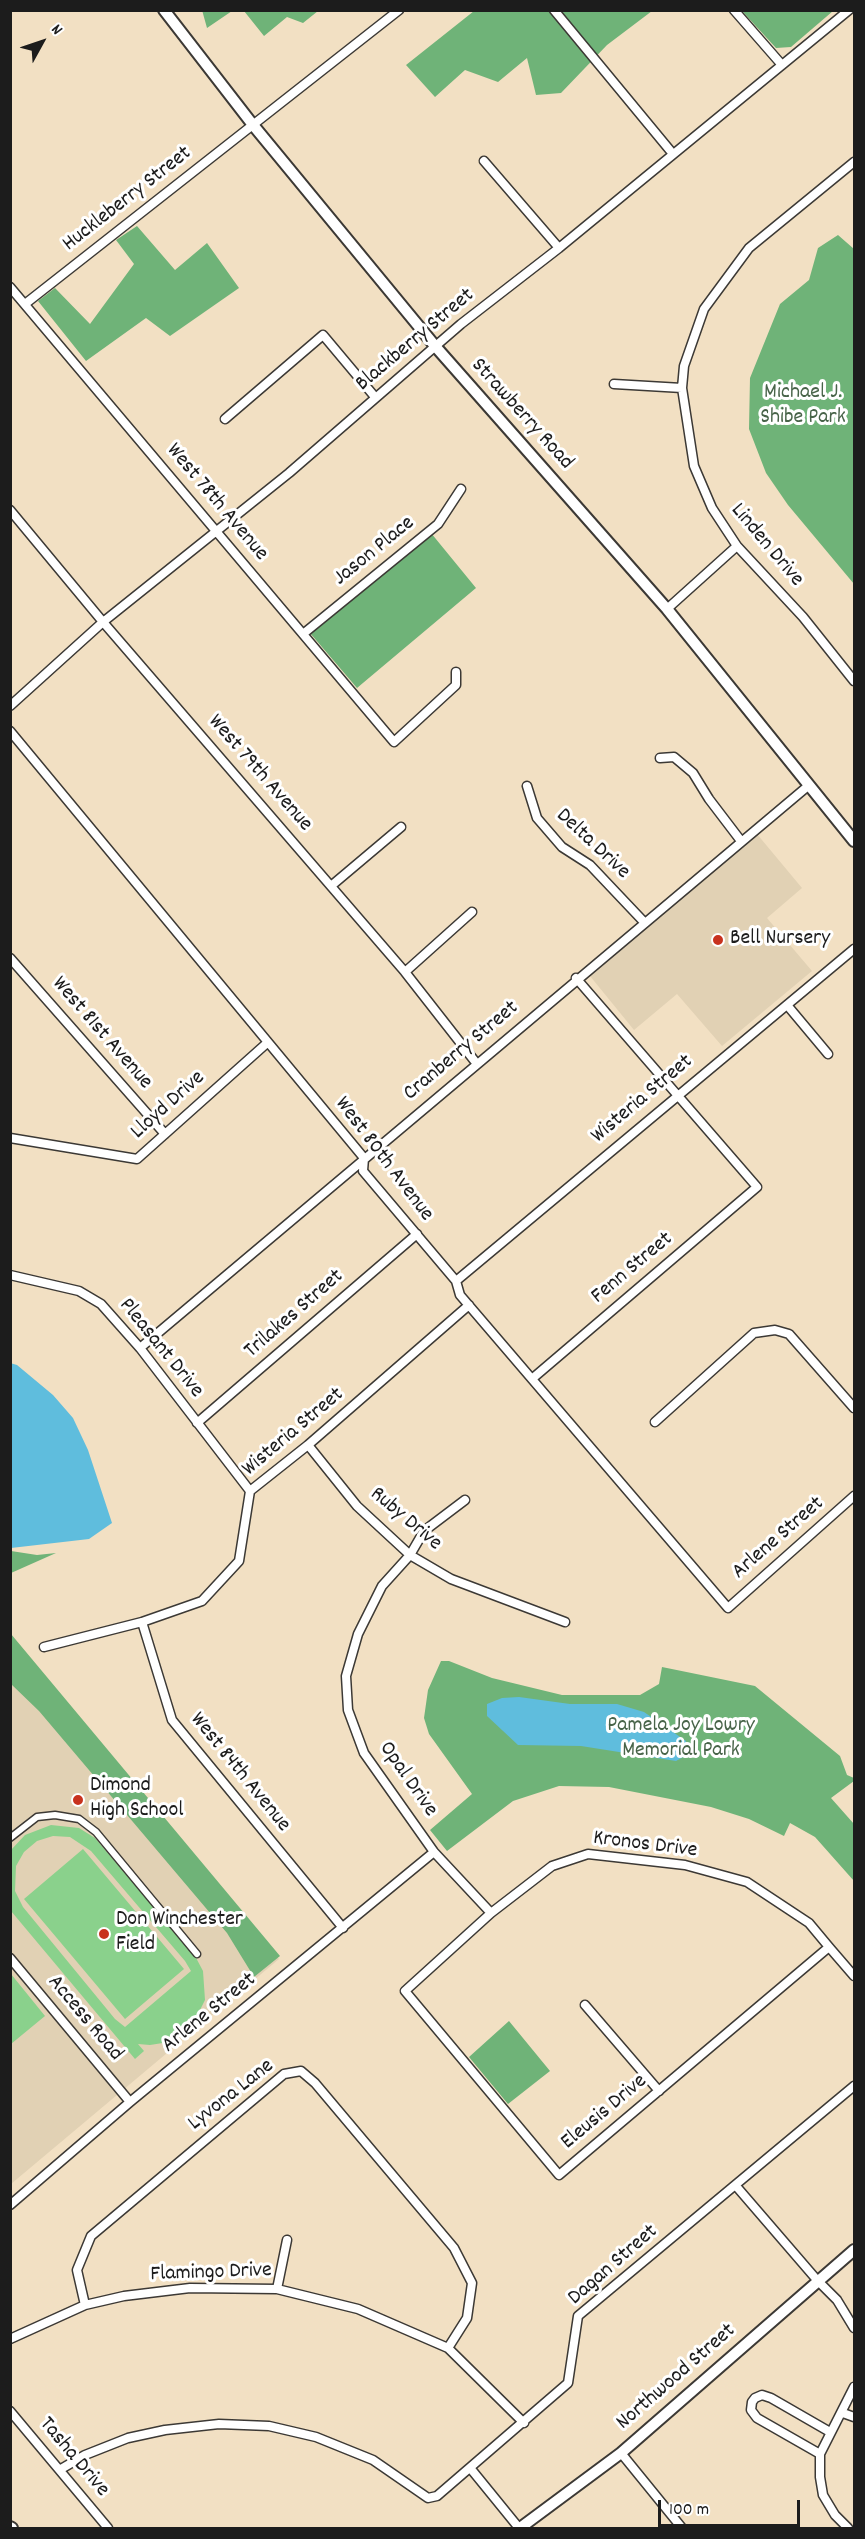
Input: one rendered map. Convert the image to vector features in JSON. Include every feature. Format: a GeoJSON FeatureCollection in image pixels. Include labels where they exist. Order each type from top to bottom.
{"type":"FeatureCollection","features":[{"type":"Feature","properties":{"kind":"street","name":"Strawberry Road"},"geometry":{"type":"LineString","coordinates":[[164,10],[253,125],[435,346],[667,609],[808,786],[855,841]]}},
{"type":"Feature","properties":{"kind":"street","name":"Huckleberry Street"},"geometry":{"type":"LineString","coordinates":[[25,304],[399,10]]}},
{"type":"Feature","properties":{"kind":"street"},"geometry":{"type":"LineString","coordinates":[[554,10],[673,154]]}},
{"type":"Feature","properties":{"kind":"street"},"geometry":{"type":"LineString","coordinates":[[734,10],[782,65]]}},
{"type":"Feature","properties":{"kind":"street","name":"Blackberry Street"},"geometry":{"type":"LineString","coordinates":[[10,706],[103,622],[289,473],[435,346],[559,248],[849,10]]}},
{"type":"Feature","properties":{"kind":"street"},"geometry":{"type":"LineString","coordinates":[[484,160],[559,248]]}},
{"type":"Feature","properties":{"kind":"street","name":"Linden Drive"},"geometry":{"type":"LineString","coordinates":[[855,162],[749,248],[704,309],[684,366],[682,388],[694,466],[712,508],[737,546],[803,617],[855,681]]}},
{"type":"Feature","properties":{"kind":"street","name":"West 78th Avenue"},"geometry":{"type":"LineString","coordinates":[[10,287],[394,742],[456,685],[456,672]]}},
{"type":"Feature","properties":{"kind":"street"},"geometry":{"type":"LineString","coordinates":[[225,419],[323,334],[375,397]]}},
{"type":"Feature","properties":{"kind":"street"},"geometry":{"type":"LineString","coordinates":[[614,384],[682,388]]}},
{"type":"Feature","properties":{"kind":"street","name":"Jason Place"},"geometry":{"type":"LineString","coordinates":[[303,634],[438,524],[461,489]]}},
{"type":"Feature","properties":{"kind":"street","name":"West 79th Avenue"},"geometry":{"type":"LineString","coordinates":[[10,510],[103,622],[405,972],[477,1064]]}},
{"type":"Feature","properties":{"kind":"street"},"geometry":{"type":"LineString","coordinates":[[667,609],[737,546]]}},
{"type":"Feature","properties":{"kind":"street","name":"West 80th Avenue"},"geometry":{"type":"LineString","coordinates":[[10,731],[364,1158],[363,1171],[456,1281],[460,1295],[728,1608]]}},
{"type":"Feature","properties":{"kind":"street"},"geometry":{"type":"LineString","coordinates":[[660,758],[674,757],[693,773],[709,799],[741,841]]}},
{"type":"Feature","properties":{"kind":"street","name":"Delta Drive"},"geometry":{"type":"LineString","coordinates":[[527,786],[537,818],[562,847],[590,865],[644,922]]}},
{"type":"Feature","properties":{"kind":"street","name":"Cranberry Street"},"geometry":{"type":"LineString","coordinates":[[140,1348],[576,978],[808,786]]}},
{"type":"Feature","properties":{"kind":"street"},"geometry":{"type":"LineString","coordinates":[[331,886],[401,827]]}},
{"type":"Feature","properties":{"kind":"street"},"geometry":{"type":"LineString","coordinates":[[405,972],[472,912]]}},
{"type":"Feature","properties":{"kind":"street","name":"Wisteria Street"},"geometry":{"type":"LineString","coordinates":[[456,1281],[855,949]]}},
{"type":"Feature","properties":{"kind":"street","name":"West 81st Avenue"},"geometry":{"type":"LineString","coordinates":[[10,958],[165,1134]]}},
{"type":"Feature","properties":{"kind":"street"},"geometry":{"type":"LineString","coordinates":[[576,978],[676,1096]]}},
{"type":"Feature","properties":{"kind":"street"},"geometry":{"type":"LineString","coordinates":[[787,1005],[828,1054]]}},
{"type":"Feature","properties":{"kind":"street","name":"Lloyd Drive"},"geometry":{"type":"LineString","coordinates":[[10,1138],[137,1159],[267,1043]]}},
{"type":"Feature","properties":{"kind":"street","name":"Fenn Street"},"geometry":{"type":"LineString","coordinates":[[533,1378],[757,1187],[676,1096]]}},
{"type":"Feature","properties":{"kind":"street","name":"Trilakes Street"},"geometry":{"type":"LineString","coordinates":[[197,1423],[417,1234]]}},
{"type":"Feature","properties":{"kind":"street","name":"Pleasant Drive"},"geometry":{"type":"LineString","coordinates":[[10,1275],[79,1291],[101,1304],[140,1348],[250,1491]]}},
{"type":"Feature","properties":{"kind":"street","name":"Wisteria Street"},"geometry":{"type":"LineString","coordinates":[[44,1647],[142,1622],[201,1601],[239,1560],[250,1491],[308,1445],[469,1305]]}},
{"type":"Feature","properties":{"kind":"street"},"geometry":{"type":"LineString","coordinates":[[655,1422],[754,1333],[775,1330],[789,1334],[855,1408]]}},
{"type":"Feature","properties":{"kind":"street","name":"Ruby Drive"},"geometry":{"type":"LineString","coordinates":[[308,1445],[357,1506],[410,1555],[451,1579],[565,1622]]}},
{"type":"Feature","properties":{"kind":"street","name":"Arlene Street"},"geometry":{"type":"LineString","coordinates":[[728,1608],[855,1496]]}},
{"type":"Feature","properties":{"kind":"street","name":"Opal Drive"},"geometry":{"type":"LineString","coordinates":[[465,1500],[424,1532],[410,1555],[382,1586],[358,1634],[345,1677],[348,1710],[364,1753],[434,1852],[490,1913]]}},
{"type":"Feature","properties":{"kind":"street","name":"West 84th Avenue"},"geometry":{"type":"LineString","coordinates":[[142,1622],[172,1720],[343,1928]]}},
{"type":"Feature","properties":{"kind":"street"},"geometry":{"type":"LineString","coordinates":[[10,1838],[37,1817],[55,1815],[79,1819],[96,1832],[197,1954]]}},
{"type":"Feature","properties":{"kind":"street","name":"Arlene Street"},"geometry":{"type":"LineString","coordinates":[[10,2205],[130,2102],[434,1852]]}},
{"type":"Feature","properties":{"kind":"street","name":"Kronos Drive"},"geometry":{"type":"LineString","coordinates":[[405,1991],[490,1913],[552,1866],[588,1854],[646,1863],[685,1865],[747,1882],[809,1923],[855,1976]]}},
{"type":"Feature","properties":{"kind":"street","name":"Eleusis Drive"},"geometry":{"type":"LineString","coordinates":[[405,1991],[559,2175],[829,1947]]}},
{"type":"Feature","properties":{"kind":"street","name":"Access Road"},"geometry":{"type":"LineString","coordinates":[[10,1958],[130,2102]]}},
{"type":"Feature","properties":{"kind":"street"},"geometry":{"type":"LineString","coordinates":[[585,2005],[659,2091]]}},
{"type":"Feature","properties":{"kind":"street","name":"Lyvona Lane"},"geometry":{"type":"LineString","coordinates":[[86,2305],[76,2271],[91,2236],[284,2074],[301,2071],[315,2083],[454,2247],[471,2283],[467,2318],[448,2348]]}},
{"type":"Feature","properties":{"kind":"street","name":"Dagan Street"},"geometry":{"type":"LineString","coordinates":[[61,2469],[86,2455],[128,2438],[156,2432],[219,2424],[269,2426],[316,2438],[373,2460],[428,2498],[438,2496],[567,2383],[578,2316],[855,2086]]}},
{"type":"Feature","properties":{"kind":"street"},"geometry":{"type":"LineString","coordinates":[[736,2186],[837,2300],[855,2328]]}},
{"type":"Feature","properties":{"kind":"street"},"geometry":{"type":"LineString","coordinates":[[277,2289],[287,2240]]}},
{"type":"Feature","properties":{"kind":"street","name":"Northwood Street"},"geometry":{"type":"LineString","coordinates":[[519,2529],[621,2453],[817,2280],[855,2250]]}},
{"type":"Feature","properties":{"kind":"street","name":"Flamingo Drive"},"geometry":{"type":"LineString","coordinates":[[10,2339],[86,2305],[124,2296],[190,2288],[277,2289],[358,2309],[448,2348],[524,2423]]}},
{"type":"Feature","properties":{"kind":"street"},"geometry":{"type":"LineString","coordinates":[[848,2529],[835,2515],[823,2495],[820,2454],[855,2387]]}},
{"type":"Feature","properties":{"kind":"street"},"geometry":{"type":"LineString","coordinates":[[820,2454],[757,2418],[751,2410],[752,2402],[762,2395],[771,2398],[830,2432]]}},
{"type":"Feature","properties":{"kind":"street","name":"Tasha Drive"},"geometry":{"type":"LineString","coordinates":[[10,2411],[61,2469],[108,2529]]}},
{"type":"Feature","properties":{"kind":"street"},"geometry":{"type":"LineString","coordinates":[[843,2413],[855,2417]]}},
{"type":"Feature","properties":{"kind":"street"},"geometry":{"type":"LineString","coordinates":[[621,2453],[682,2529]]}},
{"type":"Feature","properties":{"kind":"street"},"geometry":{"type":"LineString","coordinates":[[471,2469],[519,2529]]}},
{"type":"Feature","properties":{"kind":"shaded area","name":"Bell Nursery"},"geometry":{"type":"Polygon","coordinates":[[[757,834],[802,888],[767,918],[812,971],[722,1046],[677,994],[634,1030],[590,976],[757,834]]]}},
{"type":"Feature","properties":{"kind":"shaded area","name":"Dimond High School"},"geometry":{"type":"Polygon","coordinates":[[[10,1641],[279,1959],[11,2184],[10,2184],[10,1641]]]}},
{"type":"Feature","properties":{"kind":"green space"},"geometry":{"type":"Polygon","coordinates":[[[202,10],[232,10],[232,11],[207,28],[202,10]]]}},
{"type":"Feature","properties":{"kind":"green space"},"geometry":{"type":"Polygon","coordinates":[[[244,11],[318,11],[303,23],[287,17],[264,36],[244,11]]]}},
{"type":"Feature","properties":{"kind":"green space"},"geometry":{"type":"Polygon","coordinates":[[[474,11],[652,11],[607,45],[561,93],[536,95],[527,58],[498,82],[465,70],[435,97],[406,65],[474,11]]]}},
{"type":"Feature","properties":{"kind":"green space"},"geometry":{"type":"Polygon","coordinates":[[[742,11],[833,11],[791,47],[776,48],[742,11]]]}},
{"type":"Feature","properties":{"kind":"green space"},"geometry":{"type":"Polygon","coordinates":[[[137,226],[175,270],[207,243],[239,288],[170,336],[146,318],[86,361],[38,301],[55,288],[90,324],[134,264],[116,240],[137,226]]]}},
{"type":"Feature","properties":{"kind":"green space","name":"Michael J. Shibe Park"},"geometry":{"type":"Polygon","coordinates":[[[838,235],[854,249],[854,584],[788,505],[766,473],[749,429],[750,378],[780,304],[809,280],[818,248],[838,235]]]}},
{"type":"Feature","properties":{"kind":"green space"},"geometry":{"type":"Polygon","coordinates":[[[431,533],[476,588],[357,688],[310,633],[431,533]]]}},
{"type":"Feature","properties":{"kind":"green space"},"geometry":{"type":"Polygon","coordinates":[[[11,1551],[37,1555],[56,1553],[11,1573],[11,1551]]]}},
{"type":"Feature","properties":{"kind":"green space"},"geometry":{"type":"Polygon","coordinates":[[[11,1634],[280,1956],[254,1977],[227,1933],[39,1711],[11,1684],[11,1634]]]}},
{"type":"Feature","properties":{"kind":"green space","name":"Pamela Joy Lowry Memorial Park"},"geometry":{"type":"Polygon","coordinates":[[[441,1661],[449,1661],[492,1678],[562,1695],[640,1695],[659,1684],[662,1667],[755,1686],[840,1756],[847,1775],[854,1778],[854,1781],[831,1798],[854,1824],[854,1881],[815,1837],[790,1823],[784,1836],[749,1819],[711,1807],[609,1787],[559,1786],[513,1801],[447,1851],[430,1830],[472,1794],[429,1734],[424,1718],[428,1690],[441,1661]]]}},
{"type":"Feature","properties":{"kind":"green space"},"geometry":{"type":"Polygon","coordinates":[[[51,1825],[79,1828],[95,1838],[194,1954],[203,1971],[205,2000],[192,2026],[169,2042],[138,2044],[144,2051],[135,2059],[11,1911],[11,1850],[25,1835],[51,1825]],[[53,1836],[37,1841],[24,1852],[16,1866],[15,1891],[23,1907],[115,2019],[125,2027],[191,1971],[91,1851],[70,1837],[53,1836]]]}},
{"type":"Feature","properties":{"kind":"green space","name":"Don Winchester Field"},"geometry":{"type":"Polygon","coordinates":[[[83,1849],[184,1969],[125,2019],[24,1899],[83,1849]]]}},
{"type":"Feature","properties":{"kind":"green space"},"geometry":{"type":"Polygon","coordinates":[[[11,1974],[45,2016],[10,2044],[11,1974]]]}},
{"type":"Feature","properties":{"kind":"green space"},"geometry":{"type":"Polygon","coordinates":[[[509,2021],[550,2071],[508,2104],[469,2057],[509,2021]]]}},
{"type":"Feature","properties":{"kind":"water"},"geometry":{"type":"Polygon","coordinates":[[[10,1363],[17,1365],[53,1395],[73,1418],[88,1450],[112,1523],[89,1539],[11,1548],[10,1363]]]}},
{"type":"Feature","properties":{"kind":"water"},"geometry":{"type":"Polygon","coordinates":[[[519,1697],[570,1704],[617,1704],[644,1712],[686,1741],[687,1755],[676,1761],[581,1746],[518,1745],[487,1716],[487,1704],[502,1698],[519,1697]]]}},
{"type":"Feature","properties":{"kind":"place","name":"Bell Nursery"},"geometry":{"type":"Point","coordinates":[718,940]}},
{"type":"Feature","properties":{"kind":"place","name":"Dimond High School"},"geometry":{"type":"Point","coordinates":[78,1800]}},
{"type":"Feature","properties":{"kind":"place","name":"Don Winchester Field"},"geometry":{"type":"Point","coordinates":[104,1934]}}]}
